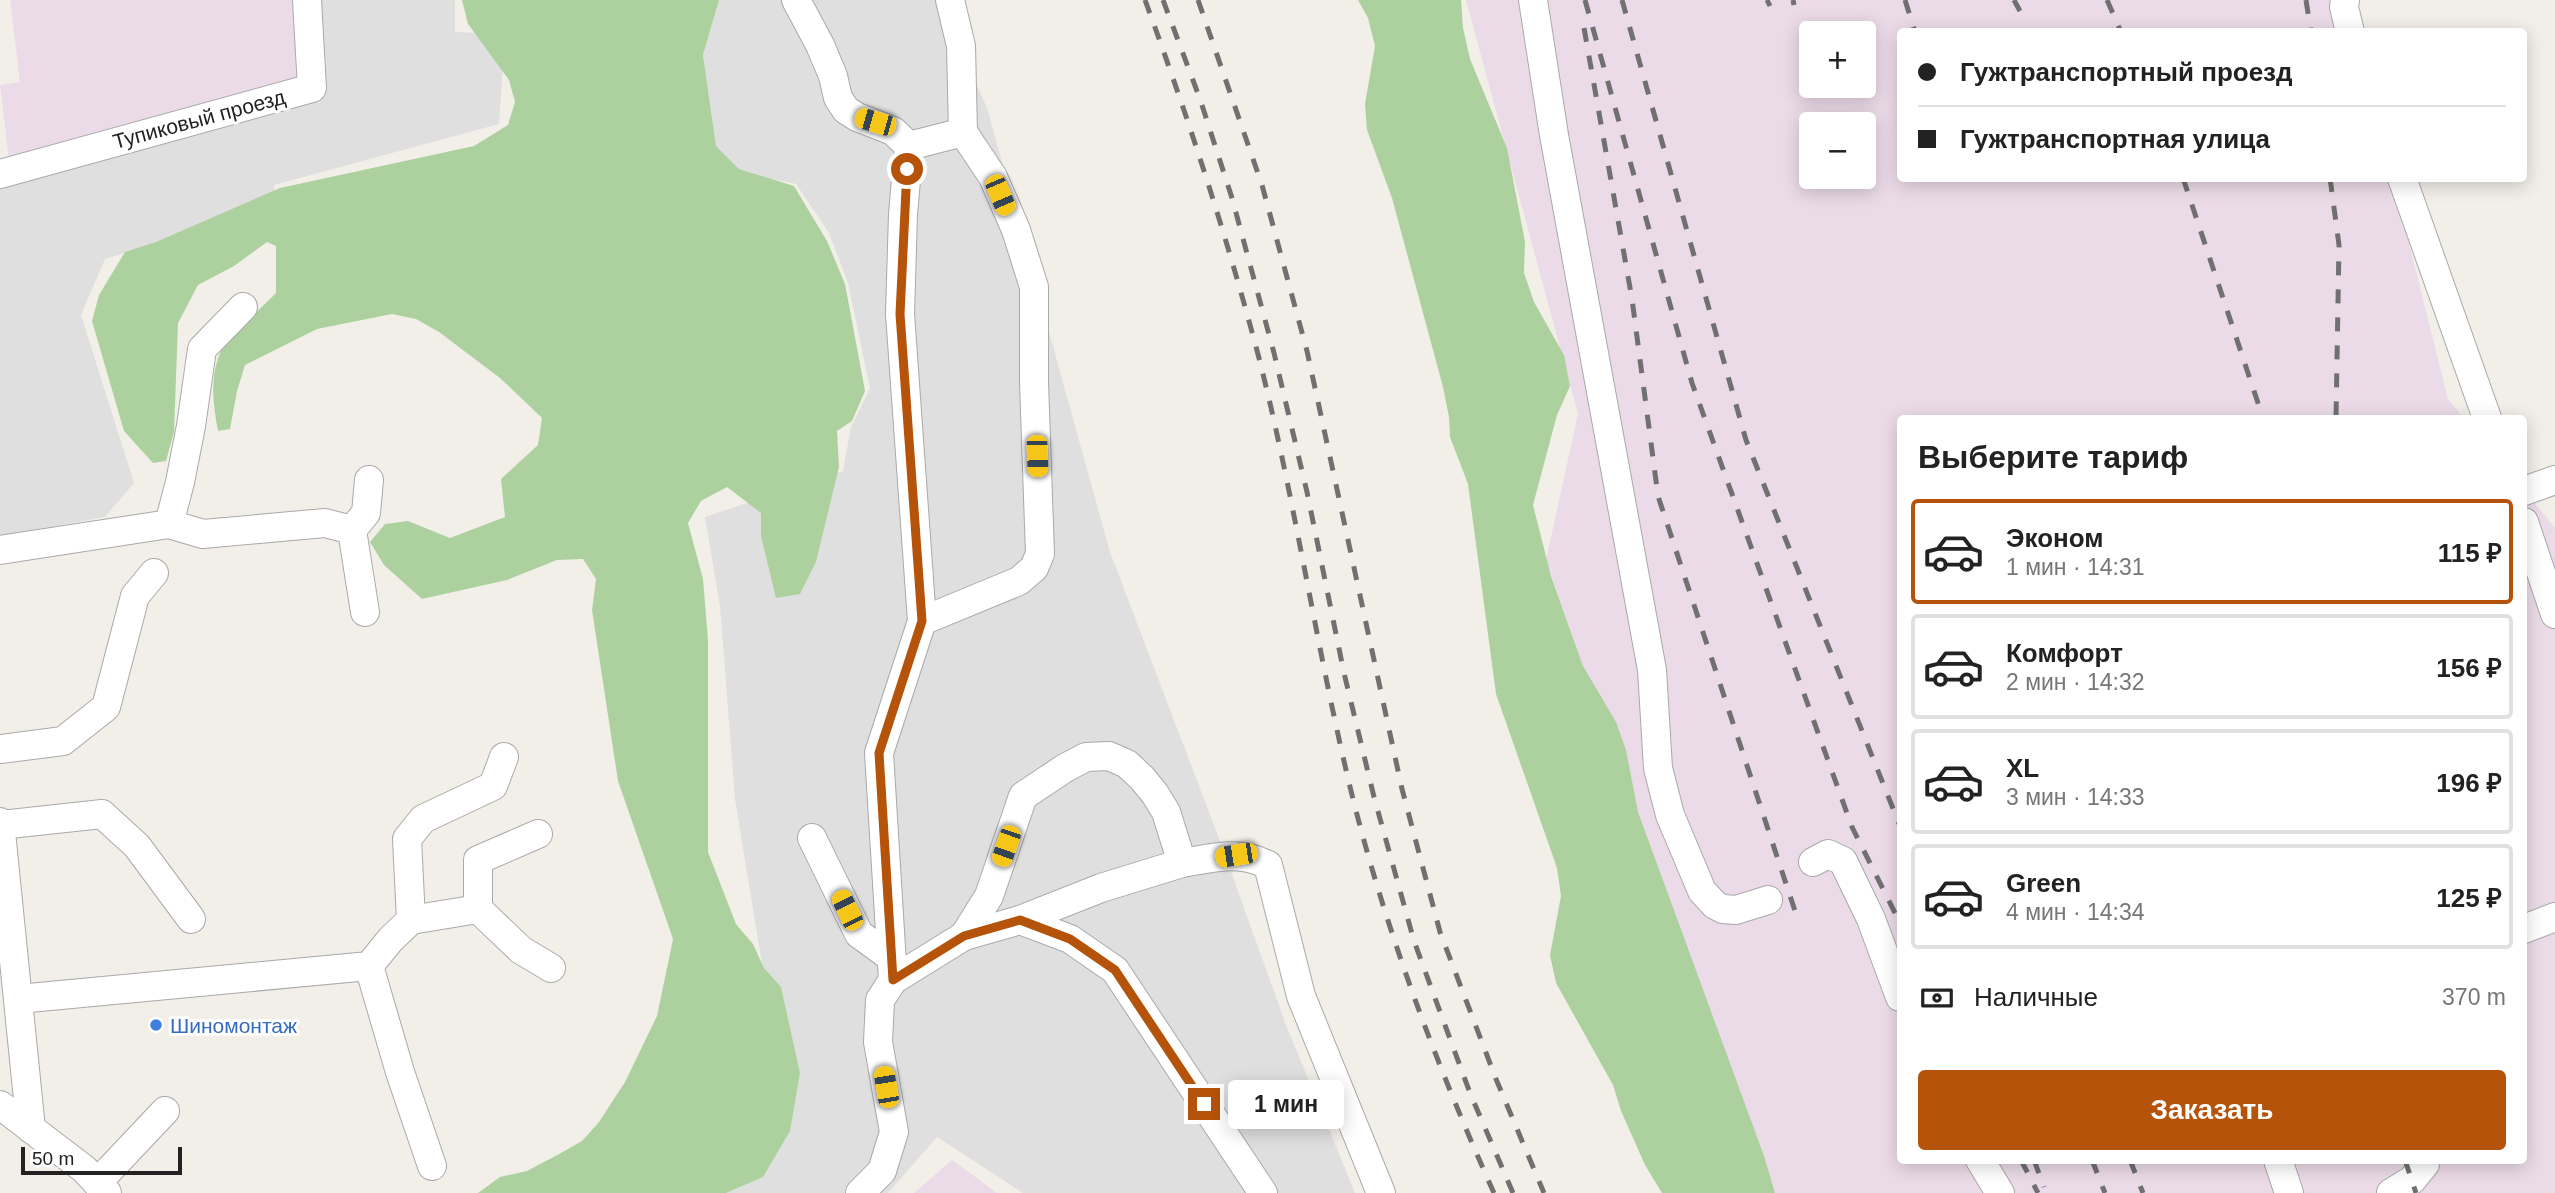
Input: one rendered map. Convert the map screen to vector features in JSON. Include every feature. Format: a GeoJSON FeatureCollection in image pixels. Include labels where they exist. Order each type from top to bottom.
{"type":"FeatureCollection","features":[{"type":"Feature","properties":{"kind":"street","name":"Тупиковый проезд"},"geometry":{"type":"LineString","coordinates":[[0,174],[313,88],[307,0]]}},
{"type":"Feature","properties":{"kind":"street"},"geometry":{"type":"LineString","coordinates":[[796,0],[820,46],[833,76],[838,98],[846,110],[893,131],[909,146]]}},
{"type":"Feature","properties":{"kind":"street"},"geometry":{"type":"LineString","coordinates":[[922,621],[1019,581],[1034,568],[1040,554],[1034,382],[1034,287],[1016,230],[993,177],[963,132],[961,46],[950,0]]}},
{"type":"Feature","properties":{"kind":"street"},"geometry":{"type":"LineString","coordinates":[[1533,0],[1554,135],[1652,670],[1658,768],[1670,815],[1702,891],[1715,905],[1736,910],[1768,900]]}},
{"type":"Feature","properties":{"kind":"street"},"geometry":{"type":"LineString","coordinates":[[2345,0],[2349,28]]}},
{"type":"Feature","properties":{"kind":"street"},"geometry":{"type":"LineString","coordinates":[[909,146],[963,132]]}},
{"type":"Feature","properties":{"kind":"street"},"geometry":{"type":"LineString","coordinates":[[860,1193],[882,1171],[894,1132],[878,1042],[880,1000],[893,969],[879,753],[922,621],[900,314],[903,214],[909,146]]}},
{"type":"Feature","properties":{"kind":"street"},"geometry":{"type":"LineString","coordinates":[[2403,182],[2486,415]]}},
{"type":"Feature","properties":{"kind":"street"},"geometry":{"type":"LineString","coordinates":[[169,524],[191,426],[202,349],[243,307]]}},
{"type":"Feature","properties":{"kind":"street"},"geometry":{"type":"LineString","coordinates":[[365,612],[352,530],[366,513],[369,480]]}},
{"type":"Feature","properties":{"kind":"street"},"geometry":{"type":"LineString","coordinates":[[2527,490],[2555,480]]}},
{"type":"Feature","properties":{"kind":"street"},"geometry":{"type":"LineString","coordinates":[[0,550],[169,524],[203,534],[325,523],[352,530]]}},
{"type":"Feature","properties":{"kind":"street"},"geometry":{"type":"LineString","coordinates":[[2527,531],[2555,614]]}},
{"type":"Feature","properties":{"kind":"street"},"geometry":{"type":"LineString","coordinates":[[0,750],[63,741],[106,707],[135,596],[154,573]]}},
{"type":"Feature","properties":{"kind":"street"},"geometry":{"type":"LineString","coordinates":[[964,936],[989,896],[1023,796],[1086,757],[1110,756],[1127,764],[1142,778],[1166,813],[1182,863]]}},
{"type":"Feature","properties":{"kind":"street"},"geometry":{"type":"LineString","coordinates":[[411,920],[407,839],[423,819],[493,786],[503,757]]}},
{"type":"Feature","properties":{"kind":"street"},"geometry":{"type":"LineString","coordinates":[[32,1129],[0,823],[102,814],[137,846],[191,919]]}},
{"type":"Feature","properties":{"kind":"street"},"geometry":{"type":"LineString","coordinates":[[538,834],[478,860],[478,909],[520,950],[551,968]]}},
{"type":"Feature","properties":{"kind":"street"},"geometry":{"type":"LineString","coordinates":[[812,838],[859,934],[893,969]]}},
{"type":"Feature","properties":{"kind":"street"},"geometry":{"type":"LineString","coordinates":[[1813,862],[1828,854],[1843,861],[1871,919],[1897,989]]}},
{"type":"Feature","properties":{"kind":"street"},"geometry":{"type":"LineString","coordinates":[[893,969],[964,936],[1020,920],[1101,888],[1182,863],[1236,855],[1253,857],[1268,865],[1301,996],[1381,1193]]}},
{"type":"Feature","properties":{"kind":"street"},"geometry":{"type":"LineString","coordinates":[[18,999],[369,965],[411,920],[478,909]]}},
{"type":"Feature","properties":{"kind":"street"},"geometry":{"type":"LineString","coordinates":[[2527,928],[2555,918]]}},
{"type":"Feature","properties":{"kind":"street"},"geometry":{"type":"LineString","coordinates":[[1020,920],[1070,939],[1115,970],[1263,1193]]}},
{"type":"Feature","properties":{"kind":"street"},"geometry":{"type":"LineString","coordinates":[[369,965],[400,1072],[432,1166]]}},
{"type":"Feature","properties":{"kind":"street"},"geometry":{"type":"LineString","coordinates":[[0,1105],[84,1169],[102,1188],[165,1111]]}},
{"type":"Feature","properties":{"kind":"street"},"geometry":{"type":"LineString","coordinates":[[1982,1164],[2000,1193]]}},
{"type":"Feature","properties":{"kind":"street"},"geometry":{"type":"LineString","coordinates":[[2279,1164],[2289,1193]]}},
{"type":"Feature","properties":{"kind":"street"},"geometry":{"type":"LineString","coordinates":[[2391,1193],[2412,1180],[2425,1164]]}},
{"type":"Feature","properties":{"kind":"shaded area"},"geometry":{"type":"Polygon","coordinates":[[[10,0],[298,0],[307,80],[10,168],[0,85],[20,82],[10,0]]]}},
{"type":"Feature","properties":{"kind":"shaded area"},"geometry":{"type":"Polygon","coordinates":[[[316,0],[455,0],[455,32],[505,34],[499,124],[274,185],[274,207],[105,259],[81,315],[134,483],[105,517],[0,536],[0,184],[316,0]]]}},
{"type":"Feature","properties":{"kind":"shaded area"},"geometry":{"type":"Polygon","coordinates":[[[719,0],[939,0],[987,108],[1110,552],[1220,841],[1286,1025],[1355,1193],[1023,1193],[937,1137],[888,1193],[708,1193],[769,1007],[735,799],[720,606],[705,517],[843,471],[851,427],[870,388],[848,283],[829,233],[796,184],[739,169],[716,146],[703,55],[719,0]]]}},
{"type":"Feature","properties":{"kind":"shaded area"},"geometry":{"type":"Polygon","coordinates":[[[1466,0],[2349,0],[2355,28],[1897,28],[1897,182],[2394,182],[2448,399],[2461,415],[1897,415],[1897,1164],[2527,1164],[2527,494],[2555,528],[2555,1193],[1767,1193],[1546,560],[1578,414],[1466,0]]]}},
{"type":"Feature","properties":{"kind":"shaded area"},"geometry":{"type":"Polygon","coordinates":[[[952,1160],[997,1193],[914,1193],[952,1160]]]}},
{"type":"Feature","properties":{"kind":"green space"},"geometry":{"type":"Polygon","coordinates":[[[462,0],[719,0],[703,55],[716,146],[739,169],[794,186],[827,241],[845,284],[865,391],[852,421],[837,431],[839,467],[816,562],[800,594],[776,598],[761,536],[761,513],[727,487],[701,501],[688,523],[703,579],[708,640],[708,852],[736,924],[753,944],[764,968],[781,987],[800,1073],[790,1131],[763,1177],[726,1193],[478,1193],[500,1177],[527,1171],[582,1141],[599,1122],[625,1082],[657,1016],[673,939],[618,781],[592,610],[596,579],[583,559],[557,560],[507,580],[422,599],[384,565],[370,542],[385,524],[408,521],[450,538],[505,517],[501,479],[538,445],[542,418],[500,378],[439,332],[416,319],[392,314],[317,329],[245,365],[230,429],[218,431],[214,379],[222,349],[276,293],[276,246],[267,242],[234,266],[198,285],[178,323],[174,432],[166,461],[153,463],[124,431],[92,321],[99,295],[125,252],[156,242],[280,188],[474,146],[508,125],[515,102],[509,80],[468,24],[462,0]]]}},
{"type":"Feature","properties":{"kind":"green space"},"geometry":{"type":"Polygon","coordinates":[[[1358,0],[1461,0],[1463,28],[1470,59],[1507,148],[1525,242],[1524,273],[1534,302],[1564,355],[1570,386],[1557,415],[1533,505],[1551,576],[1583,666],[1616,722],[1626,750],[1638,812],[1764,1156],[1775,1193],[1662,1193],[1645,1165],[1621,1111],[1613,1085],[1556,983],[1550,955],[1561,896],[1557,868],[1496,694],[1468,484],[1450,437],[1443,387],[1392,198],[1367,130],[1365,104],[1375,46],[1368,18],[1358,0]]]}},
{"type":"Feature","properties":{"kind":"railway"},"geometry":{"type":"LineString","coordinates":[[1145,0],[1206,177],[1259,358],[1328,689],[1366,849],[1433,1048],[1494,1193]]}},
{"type":"Feature","properties":{"kind":"railway"},"geometry":{"type":"LineString","coordinates":[[1163,0],[1200,99],[1232,198],[1274,353],[1307,492],[1344,673],[1374,797],[1414,941],[1470,1093],[1513,1193]]}},
{"type":"Feature","properties":{"kind":"railway"},"geometry":{"type":"LineString","coordinates":[[1198,0],[1262,185],[1307,351],[1402,789],[1440,932],[1496,1079],[1544,1193]]}},
{"type":"Feature","properties":{"kind":"railway"},"geometry":{"type":"LineString","coordinates":[[1585,0],[1692,383],[1852,827],[1897,917]]}},
{"type":"Feature","properties":{"kind":"railway"},"geometry":{"type":"LineString","coordinates":[[1622,0],[1746,440],[1897,818]]}},
{"type":"Feature","properties":{"kind":"railway"},"geometry":{"type":"LineString","coordinates":[[1767,0],[1770,6]]}},
{"type":"Feature","properties":{"kind":"railway"},"geometry":{"type":"LineString","coordinates":[[1793,0],[1794,5]]}},
{"type":"Feature","properties":{"kind":"railway"},"geometry":{"type":"LineString","coordinates":[[1905,0],[1914,28]]}},
{"type":"Feature","properties":{"kind":"railway"},"geometry":{"type":"LineString","coordinates":[[2014,0],[2020,11]]}},
{"type":"Feature","properties":{"kind":"railway"},"geometry":{"type":"LineString","coordinates":[[2107,0],[2119,28]]}},
{"type":"Feature","properties":{"kind":"railway"},"geometry":{"type":"LineString","coordinates":[[2306,0],[2310,28]]}},
{"type":"Feature","properties":{"kind":"railway"},"geometry":{"type":"LineString","coordinates":[[1584,28],[1632,299],[1658,496],[1797,917]]}},
{"type":"Feature","properties":{"kind":"railway"},"geometry":{"type":"LineString","coordinates":[[2184,182],[2262,415]]}},
{"type":"Feature","properties":{"kind":"railway"},"geometry":{"type":"LineString","coordinates":[[2331,182],[2339,245],[2336,415]]}},
{"type":"Feature","properties":{"kind":"railway"},"geometry":{"type":"LineString","coordinates":[[2023,1164],[2038,1193]]}},
{"type":"Feature","properties":{"kind":"railway"},"geometry":{"type":"LineString","coordinates":[[2035,1164],[2044,1187]]}},
{"type":"Feature","properties":{"kind":"railway"},"geometry":{"type":"LineString","coordinates":[[2094,1164],[2105,1193]]}},
{"type":"Feature","properties":{"kind":"railway"},"geometry":{"type":"LineString","coordinates":[[2132,1164],[2143,1193]]}},
{"type":"Feature","properties":{"kind":"railway"},"geometry":{"type":"LineString","coordinates":[[2406,1164],[2416,1193]]}},
{"type":"Feature","properties":{"kind":"place","name":"Шиномонтаж"},"geometry":{"type":"Point","coordinates":[156,1025]}},
{"type":"Feature","properties":{"kind":"route"},"geometry":{"type":"LineString","coordinates":[[907,169],[900,314],[922,621],[879,753],[893,980],[964,936],[1020,920],[1070,939],[1115,970],[1204,1104]]}}]}
